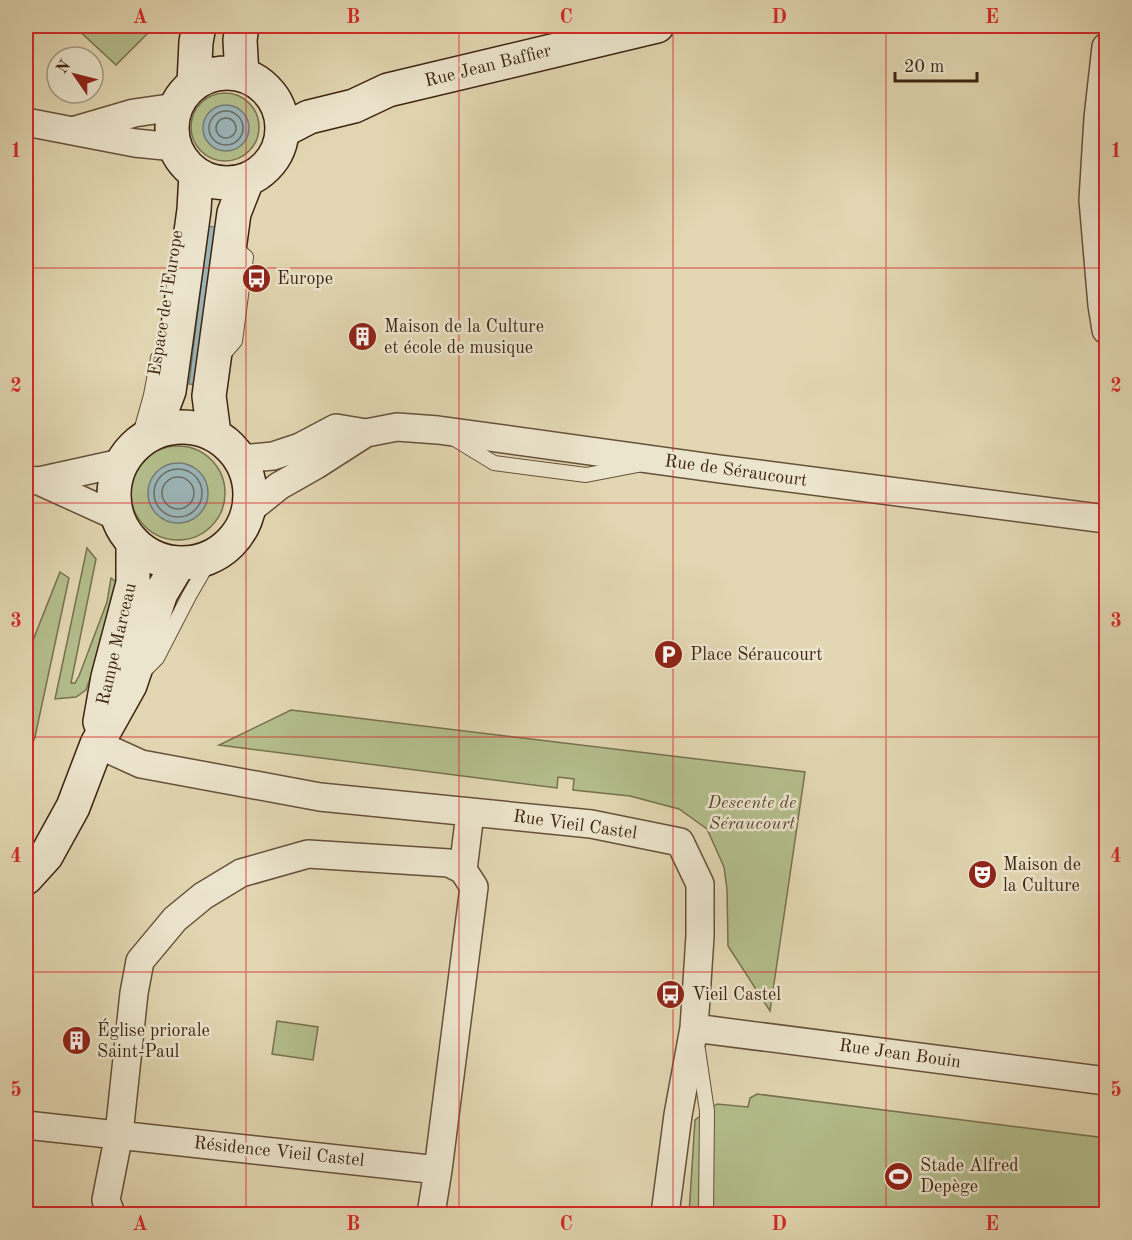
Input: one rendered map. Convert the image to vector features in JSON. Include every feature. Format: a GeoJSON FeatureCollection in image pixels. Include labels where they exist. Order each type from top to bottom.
{"type":"FeatureCollection","features":[{"type":"Feature","properties":{"kind":"main road"},"geometry":{"type":"LineString","coordinates":[[185,95],[209,75],[226,72],[259,82],[272,95],[280,112],[282,131],[279,147],[272,161],[247,180],[230,183],[212,181],[185,161],[172,134],[172,120],[185,95],[199,26]]}},
{"type":"Feature","properties":{"kind":"main road"},"geometry":{"type":"LineString","coordinates":[[242,26],[240,40],[242,75]]}},
{"type":"Feature","properties":{"kind":"main road","name":"Rue Jean Baffier"},"geometry":{"type":"LineString","coordinates":[[282,131],[309,117],[354,106],[388,90],[657,26]]}},
{"type":"Feature","properties":{"kind":"main road","name":"Rue Jean Baffier"},"geometry":{"type":"LineString","coordinates":[[272,95],[303,94],[352,86],[388,90]]}},
{"type":"Feature","properties":{"kind":"main road","name":"Espace de l'Europe"},"geometry":{"type":"LineString","coordinates":[[137,446],[169,391],[194,210],[185,161]]}},
{"type":"Feature","properties":{"kind":"main road"},"geometry":{"type":"LineString","coordinates":[[214,434],[209,396],[234,213],[247,180]]}},
{"type":"Feature","properties":{"kind":"main road"},"geometry":{"type":"LineString","coordinates":[[172,427],[194,427],[214,434],[229,445],[240,459],[247,475],[250,493],[248,512],[241,529],[228,545],[212,556],[196,561],[179,563],[162,561],[147,554],[125,530],[113,498],[115,480],[137,446],[172,427]]}},
{"type":"Feature","properties":{"kind":"main road","name":"Rampe Marceau"},"geometry":{"type":"LineString","coordinates":[[97,744],[108,677],[133,583],[125,530]]}},
{"type":"Feature","properties":{"kind":"main road","name":"Rampe Marceau"},"geometry":{"type":"LineString","coordinates":[[26,878],[46,856],[60,834],[97,744],[130,685],[161,593],[179,563]]}},
{"type":"Feature","properties":{"kind":"street"},"geometry":{"type":"LineString","coordinates":[[1107,47],[1098,118],[1093,200],[1102,305],[1107,330]]}},
{"type":"Feature","properties":{"kind":"street"},"geometry":{"type":"LineString","coordinates":[[72,131],[185,95]]}},
{"type":"Feature","properties":{"kind":"street"},"geometry":{"type":"LineString","coordinates":[[26,122],[135,143],[185,161]]}},
{"type":"Feature","properties":{"kind":"street","name":"Rue de Séraucourt"},"geometry":{"type":"LineString","coordinates":[[240,459],[273,456],[300,447],[336,428],[366,433],[397,427],[438,430],[1107,519]]}},
{"type":"Feature","properties":{"kind":"street","name":"Rue de Séraucourt"},"geometry":{"type":"LineString","coordinates":[[248,512],[279,486],[366,433]]}},
{"type":"Feature","properties":{"kind":"street"},"geometry":{"type":"LineString","coordinates":[[32,481],[137,446]]}},
{"type":"Feature","properties":{"kind":"street"},"geometry":{"type":"LineString","coordinates":[[32,481],[125,530]]}},
{"type":"Feature","properties":{"kind":"street","name":"Rue Vieil Castel"},"geometry":{"type":"LineString","coordinates":[[97,744],[141,764],[320,797],[591,824],[680,842],[700,884],[700,936],[694,1028],[678,1115],[665,1215]]}},
{"type":"Feature","properties":{"kind":"street"},"geometry":{"type":"LineString","coordinates":[[463,870],[470,813]]}},
{"type":"Feature","properties":{"kind":"street"},"geometry":{"type":"LineString","coordinates":[[111,1215],[106,1200],[119,1134],[134,993],[140,961],[175,920],[203,896],[241,873],[308,854],[449,864],[463,870],[474,887],[431,1215]]}},
{"type":"Feature","properties":{"kind":"street","name":"Rue Jean Bouin"},"geometry":{"type":"LineString","coordinates":[[694,1028],[1107,1081]]}},
{"type":"Feature","properties":{"kind":"street","name":"Résidence Vieil Castel"},"geometry":{"type":"LineString","coordinates":[[26,1125],[438,1170]]}},
{"type":"Feature","properties":{"kind":"lane","name":"Espace de l'Europe"},"geometry":{"type":"LineString","coordinates":[[171,272],[182,202],[185,161]]}},
{"type":"Feature","properties":{"kind":"lane","name":"Espace de l'Europe"},"geometry":{"type":"LineString","coordinates":[[137,446],[151,395],[160,342]]}},
{"type":"Feature","properties":{"kind":"lane","name":"Rampe Marceau"},"geometry":{"type":"LineString","coordinates":[[130,685],[158,657],[212,556]]}},
{"type":"Feature","properties":{"kind":"lane"},"geometry":{"type":"LineString","coordinates":[[694,1028],[707,1111],[706,1215]]}},
{"type":"Feature","properties":{"kind":"green space"},"geometry":{"type":"Polygon","coordinates":[[[74,26],[155,26],[116,65],[105,55],[105,45],[94,45],[74,26]]]}},
{"type":"Feature","properties":{"kind":"green space"},"geometry":{"type":"Polygon","coordinates":[[[232,93],[244,99],[253,108],[259,120],[257,140],[249,151],[232,161],[218,161],[201,151],[193,140],[191,120],[201,103],[212,95],[232,93]]]}},
{"type":"Feature","properties":{"kind":"green space"},"geometry":{"type":"Polygon","coordinates":[[[178,446],[196,450],[211,460],[221,475],[225,493],[221,511],[211,526],[196,536],[178,540],[160,536],[145,526],[135,511],[131,493],[135,475],[145,460],[160,450],[178,446]]]}},
{"type":"Feature","properties":{"kind":"green space"},"geometry":{"type":"Polygon","coordinates":[[[87,548],[96,559],[71,683],[75,683],[79,676],[107,602],[111,578],[122,586],[86,690],[76,697],[55,699],[87,548]]]}},
{"type":"Feature","properties":{"kind":"green space"},"geometry":{"type":"Polygon","coordinates":[[[60,572],[69,578],[35,737],[26,760],[26,658],[60,572]]]}},
{"type":"Feature","properties":{"kind":"green space","name":"Descente de Séraucourt"},"geometry":{"type":"Polygon","coordinates":[[[291,710],[805,772],[770,1011],[728,946],[727,889],[724,867],[707,829],[679,809],[630,796],[573,790],[574,779],[558,777],[557,788],[219,745],[291,710]]]}},
{"type":"Feature","properties":{"kind":"green space"},"geometry":{"type":"Polygon","coordinates":[[[277,1021],[318,1027],[313,1060],[272,1054],[277,1021]]]}},
{"type":"Feature","properties":{"kind":"green space","name":"Stade Alfred Depège"},"geometry":{"type":"Polygon","coordinates":[[[757,1094],[1106,1138],[1106,1214],[689,1214],[695,1120],[717,1104],[748,1107],[750,1098],[757,1094]]]}},
{"type":"Feature","properties":{"kind":"water"},"geometry":{"type":"Polygon","coordinates":[[[231,105],[243,111],[248,119],[248,137],[243,145],[235,150],[221,151],[213,148],[206,141],[203,123],[206,115],[213,108],[231,105]]]}},
{"type":"Feature","properties":{"kind":"water"},"geometry":{"type":"Polygon","coordinates":[[[208,226],[220,228],[200,385],[189,384],[208,226]]]}},
{"type":"Feature","properties":{"kind":"water"},"geometry":{"type":"Polygon","coordinates":[[[178,463],[199,472],[208,493],[199,514],[178,523],[157,514],[148,493],[157,472],[178,463]]]}},
{"type":"Feature","properties":{"kind":"place","name":"Europe"},"geometry":{"type":"Point","coordinates":[256,279]}},
{"type":"Feature","properties":{"kind":"place","name":"Maison de la Culture et école de musique"},"geometry":{"type":"Point","coordinates":[363,337]}},
{"type":"Feature","properties":{"kind":"place","name":"Place Séraucourt"},"geometry":{"type":"Point","coordinates":[669,655]}},
{"type":"Feature","properties":{"kind":"place","name":"Maison de la Culture"},"geometry":{"type":"Point","coordinates":[982,875]}},
{"type":"Feature","properties":{"kind":"place","name":"Vieil Castel"},"geometry":{"type":"Point","coordinates":[671,995]}},
{"type":"Feature","properties":{"kind":"place","name":"Église priorale Saint-Paul"},"geometry":{"type":"Point","coordinates":[76,1041]}},
{"type":"Feature","properties":{"kind":"place","name":"Stade Alfred Depège"},"geometry":{"type":"Point","coordinates":[899,1176]}}]}
